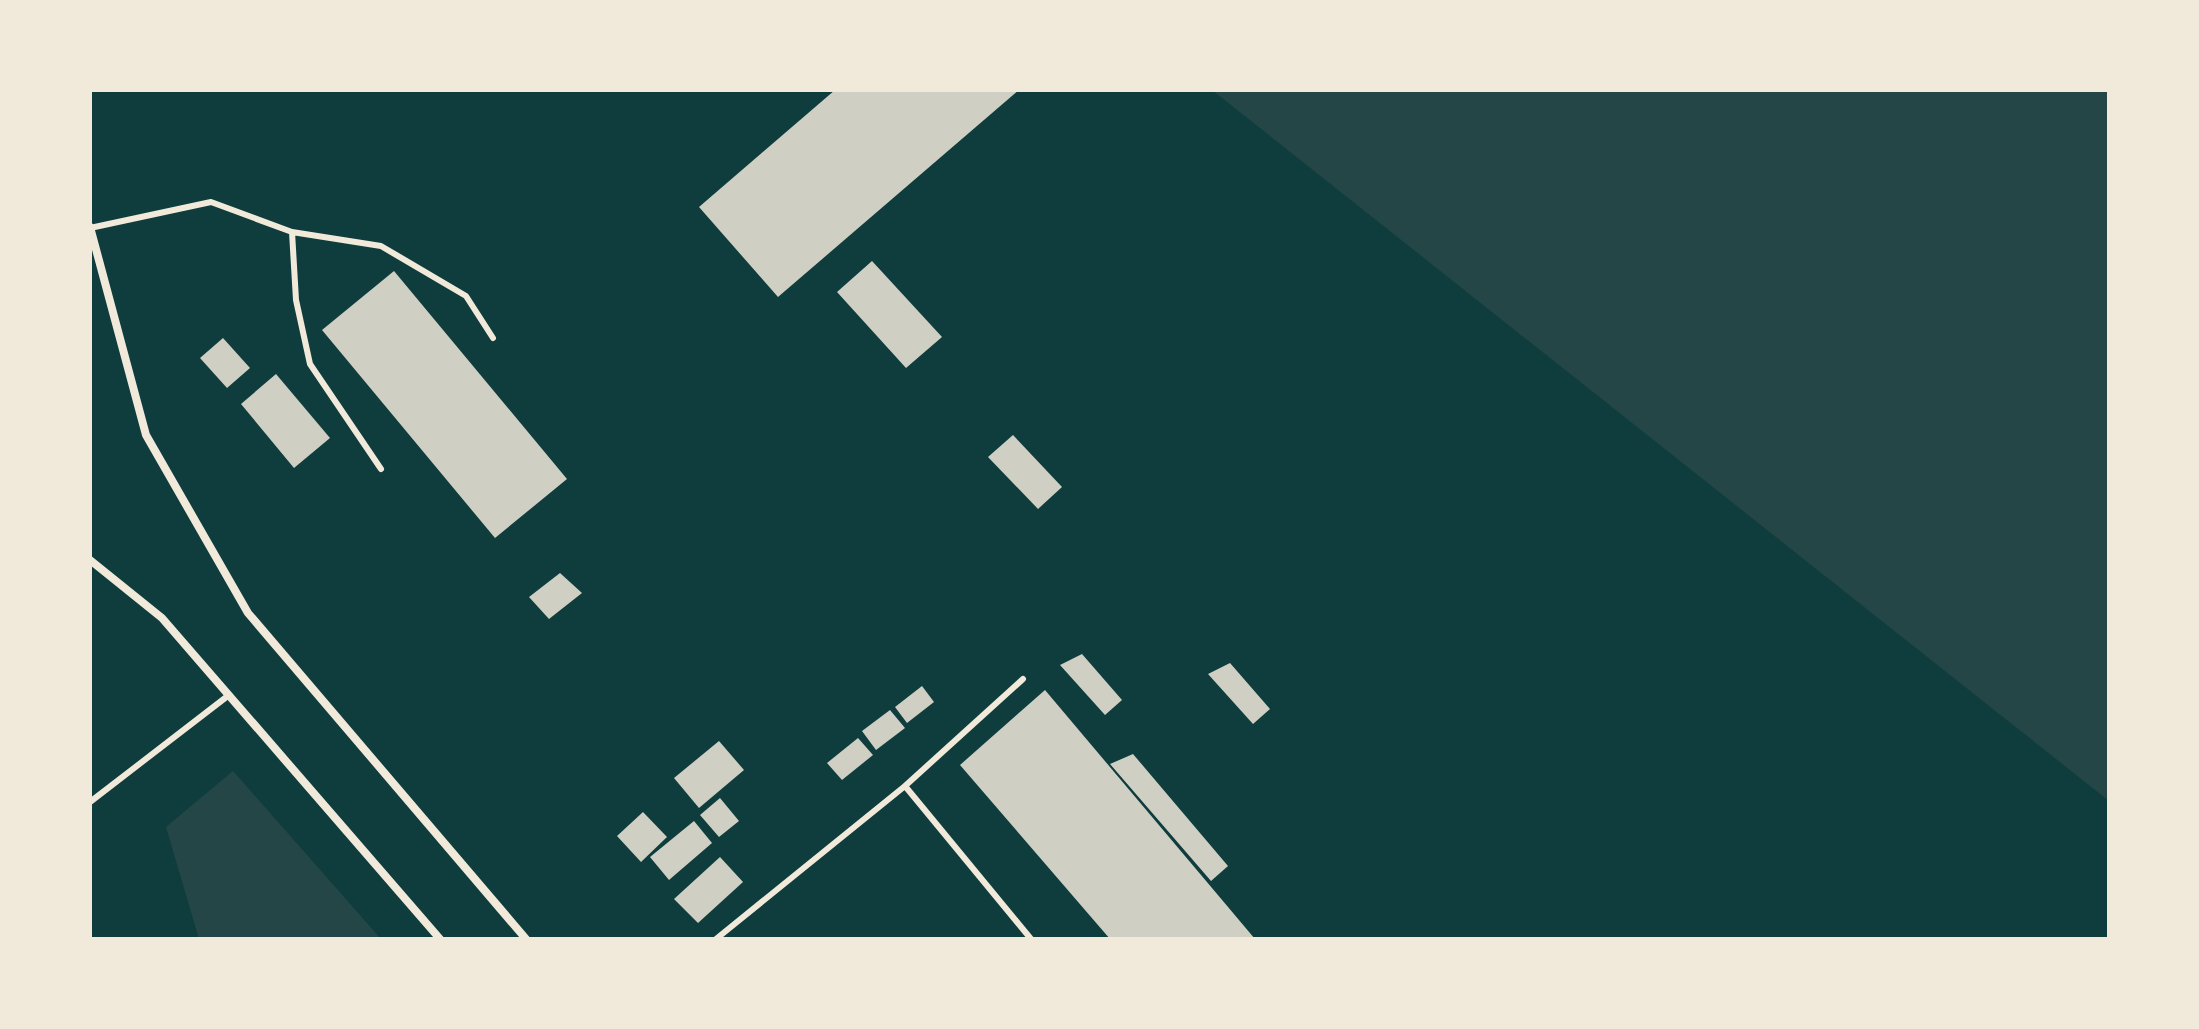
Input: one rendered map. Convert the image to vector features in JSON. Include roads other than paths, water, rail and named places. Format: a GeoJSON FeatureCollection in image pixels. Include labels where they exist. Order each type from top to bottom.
{"type":"FeatureCollection","features":[{"type":"Feature","properties":{"kind":"street"},"geometry":{"type":"LineString","coordinates":[[90,227],[146,435],[248,613],[526,939]]}},
{"type":"Feature","properties":{"kind":"street"},"geometry":{"type":"LineString","coordinates":[[90,560],[162,618],[440,939]]}},
{"type":"Feature","properties":{"kind":"lane"},"geometry":{"type":"LineString","coordinates":[[90,227],[211,202],[292,232],[381,246],[466,296],[493,338]]}},
{"type":"Feature","properties":{"kind":"lane"},"geometry":{"type":"LineString","coordinates":[[292,232],[296,300],[310,364],[381,469]]}},
{"type":"Feature","properties":{"kind":"lane"},"geometry":{"type":"LineString","coordinates":[[716,939],[905,786],[1023,679]]}},
{"type":"Feature","properties":{"kind":"lane"},"geometry":{"type":"LineString","coordinates":[[90,802],[229,695]]}},
{"type":"Feature","properties":{"kind":"lane"},"geometry":{"type":"LineString","coordinates":[[905,786],[1031,939]]}}]}
